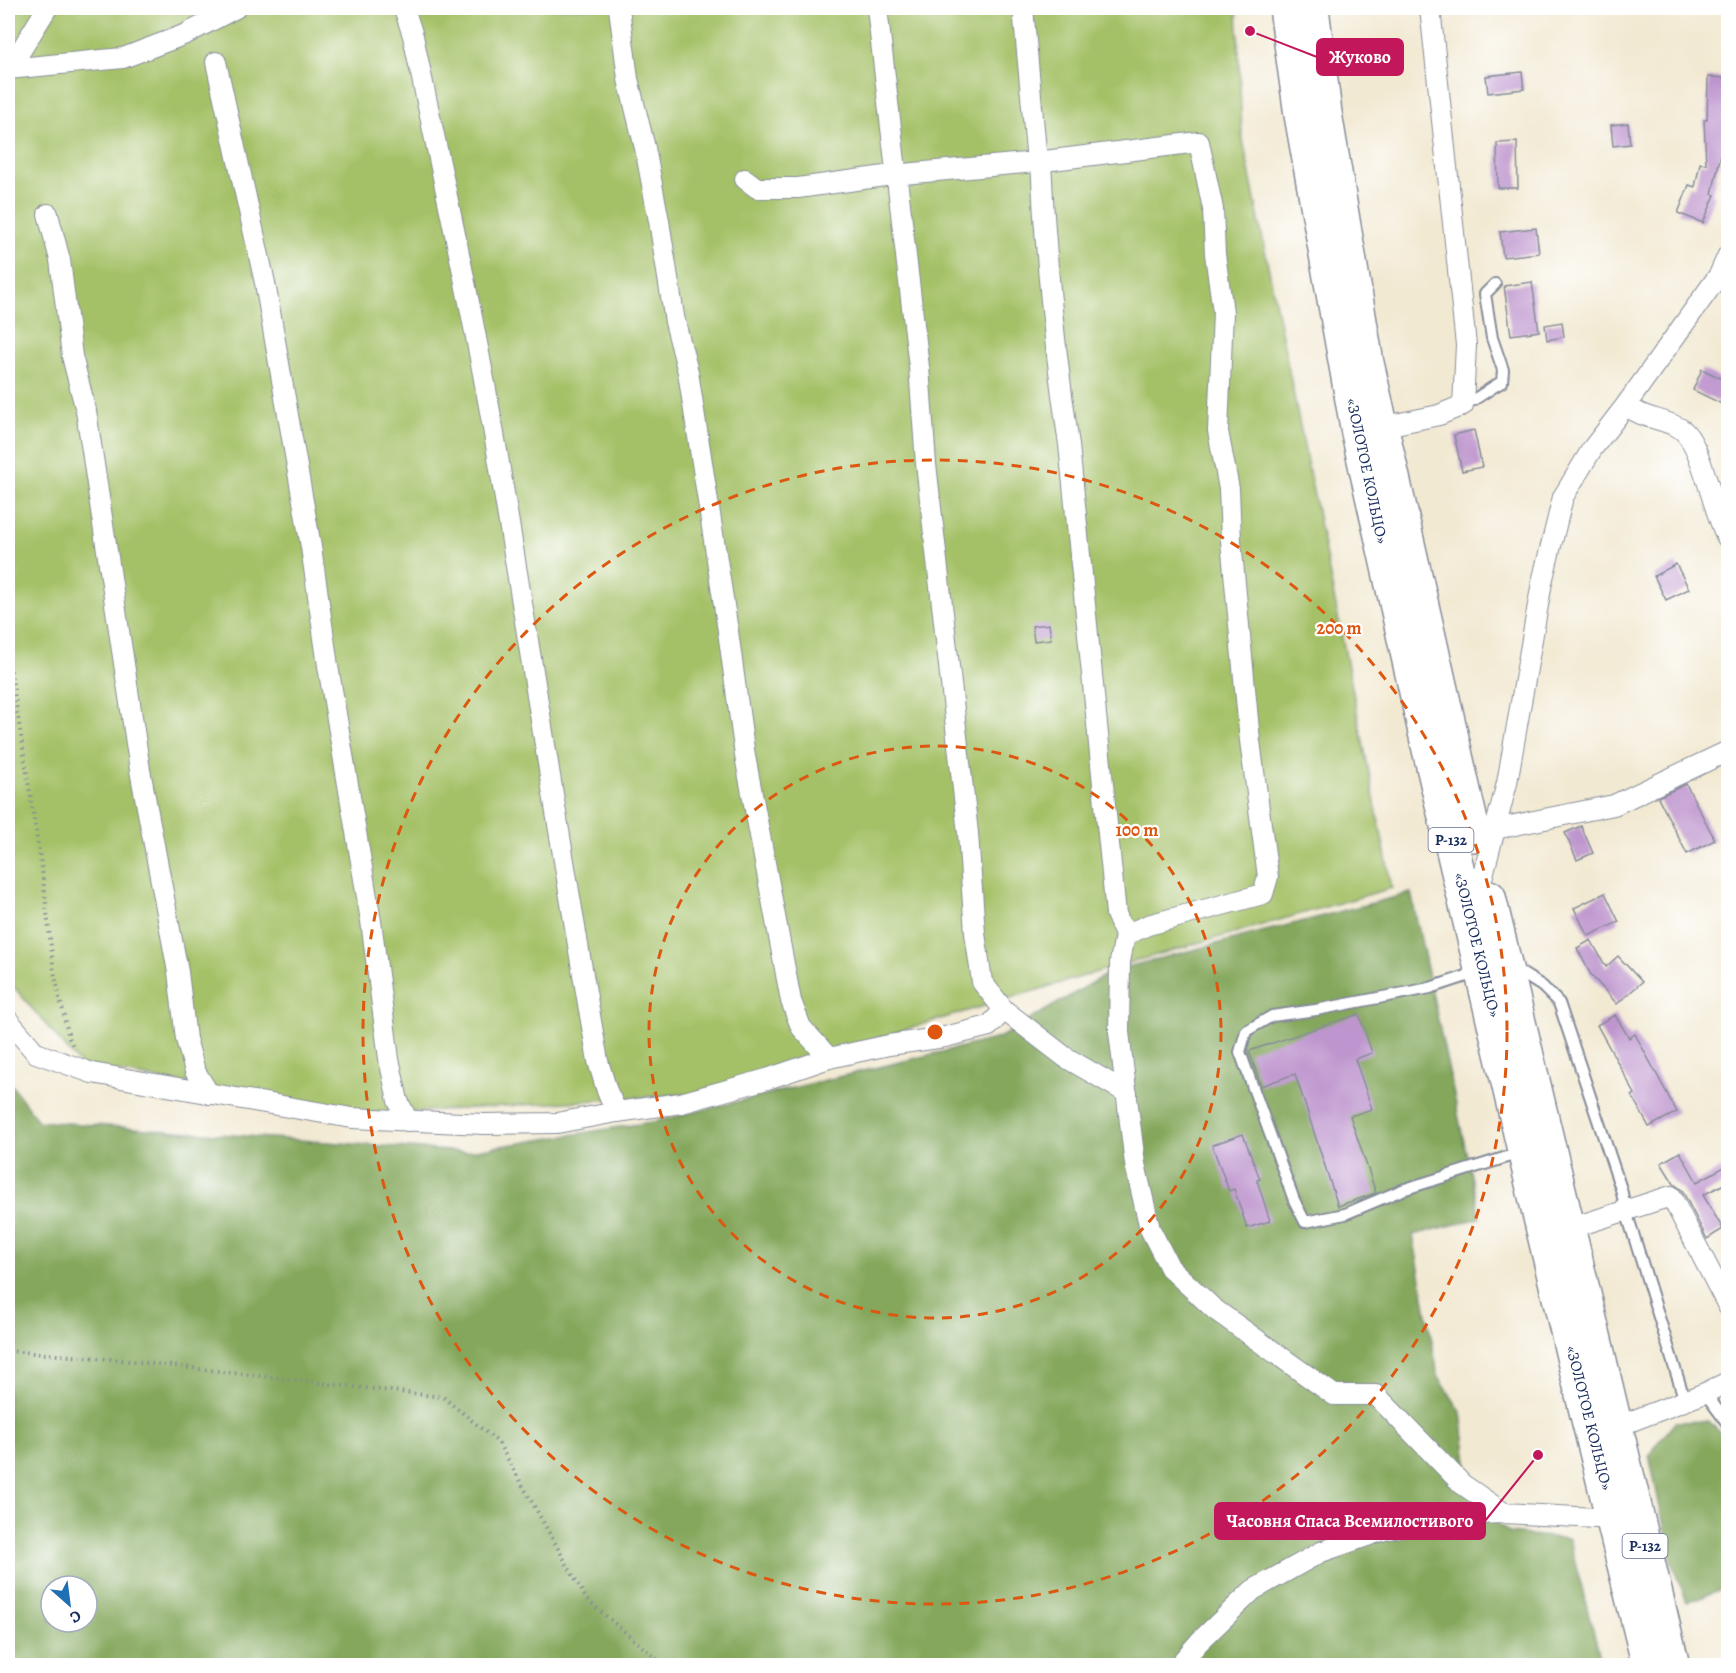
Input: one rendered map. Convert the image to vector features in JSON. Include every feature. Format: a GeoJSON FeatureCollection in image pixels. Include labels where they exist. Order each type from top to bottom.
{"type":"FeatureCollection","features":[{"type":"Feature","properties":{"kind":"highway","name":"«ЗОЛОТОЕ КОЛЬЦО»"},"geometry":{"type":"LineString","coordinates":[[1286,8],[1300,115],[1358,433],[1427,741],[1467,904],[1494,967],[1568,1228],[1673,1665]]}},
{"type":"Feature","properties":{"kind":"highway","name":"«ЗОЛОТОЕ КОЛЬЦО»"},"geometry":{"type":"LineString","coordinates":[[1312,8],[1325,113],[1367,363],[1483,875],[1494,967],[1526,1151],[1649,1665]]}},
{"type":"Feature","properties":{"kind":"street"},"geometry":{"type":"LineString","coordinates":[[9,68],[47,8]]}},
{"type":"Feature","properties":{"kind":"street"},"geometry":{"type":"LineString","coordinates":[[9,68],[123,58],[186,34],[236,8]]}},
{"type":"Feature","properties":{"kind":"street"},"geometry":{"type":"LineString","coordinates":[[404,8],[413,36],[479,353],[598,1061],[607,1091],[617,1112]]}},
{"type":"Feature","properties":{"kind":"street"},"geometry":{"type":"LineString","coordinates":[[619,8],[628,79],[645,148],[675,322],[688,372],[745,756],[791,1001],[801,1027],[829,1058]]}},
{"type":"Feature","properties":{"kind":"street"},"geometry":{"type":"LineString","coordinates":[[878,8],[919,367],[926,464],[968,833],[975,933],[982,982],[1004,1010],[1065,1057],[1126,1093]]}},
{"type":"Feature","properties":{"kind":"street"},"geometry":{"type":"LineString","coordinates":[[1023,8],[1036,151],[1041,161],[1047,267],[1069,446],[1116,914],[1125,935],[1120,962],[1119,1032],[1135,1164],[1150,1229],[1170,1268],[1214,1309],[1334,1395],[1376,1395],[1462,1484],[1504,1513]]}},
{"type":"Feature","properties":{"kind":"street"},"geometry":{"type":"LineString","coordinates":[[1381,427],[1439,415],[1463,405],[1466,345],[1430,8]]}},
{"type":"Feature","properties":{"kind":"street"},"geometry":{"type":"LineString","coordinates":[[216,62],[265,283],[311,547],[328,666],[371,921],[389,1059],[398,1101],[408,1120]]}},
{"type":"Feature","properties":{"kind":"street"},"geometry":{"type":"LineString","coordinates":[[745,179],[757,188],[798,188],[1199,142],[1213,209],[1215,254],[1223,312],[1218,431],[1229,489],[1231,541],[1250,741],[1268,878],[1263,894],[1148,925],[1125,935]]}},
{"type":"Feature","properties":{"kind":"street"},"geometry":{"type":"LineString","coordinates":[[48,214],[60,260],[72,356],[86,411],[140,770],[174,950],[186,1039],[195,1071],[209,1094]]}},
{"type":"Feature","properties":{"kind":"street"},"geometry":{"type":"LineString","coordinates":[[1467,904],[1483,875],[1507,783],[1542,582],[1563,497],[1592,449],[1719,275],[1728,255]]}},
{"type":"Feature","properties":{"kind":"street"},"geometry":{"type":"LineString","coordinates":[[1626,405],[1635,413],[1683,429],[1698,452],[1728,539]]}},
{"type":"Feature","properties":{"kind":"street"},"geometry":{"type":"LineString","coordinates":[[1495,829],[1614,805],[1728,751]]}},
{"type":"Feature","properties":{"kind":"street"},"geometry":{"type":"LineString","coordinates":[[8,1020],[36,1053],[86,1071],[352,1118],[484,1124],[557,1122],[681,1103],[767,1079],[829,1058],[889,1045],[945,1038],[989,1026],[1004,1010]]}},
{"type":"Feature","properties":{"kind":"street"},"geometry":{"type":"LineString","coordinates":[[1568,1228],[1671,1196],[1728,1306]]}},
{"type":"Feature","properties":{"kind":"street"},"geometry":{"type":"LineString","coordinates":[[1616,1427],[1728,1382]]}},
{"type":"Feature","properties":{"kind":"street"},"geometry":{"type":"LineString","coordinates":[[1178,1665],[1253,1590],[1321,1552],[1384,1530],[1453,1515],[1504,1513],[1614,1519]]}},
{"type":"Feature","properties":{"kind":"lane"},"geometry":{"type":"LineString","coordinates":[[1463,405],[1476,400],[1487,389],[1502,382],[1503,370],[1492,338],[1485,294],[1495,284]]}},
{"type":"Feature","properties":{"kind":"lane"},"geometry":{"type":"LineString","coordinates":[[1526,1151],[1402,1190],[1345,1214],[1305,1222],[1294,1200],[1240,1052],[1246,1031],[1272,1016],[1317,1010],[1430,988],[1494,967],[1542,986],[1559,1003],[1621,1189],[1685,1401]]}},
{"type":"Feature","properties":{"kind":"lane"},"geometry":{"type":"LineString","coordinates":[[1705,1393],[1728,1424]]}},
{"type":"Feature","properties":{"kind":"path"},"geometry":{"type":"LineString","coordinates":[[8,653],[40,859],[54,972],[69,1038],[86,1071]]}},
{"type":"Feature","properties":{"kind":"path"},"geometry":{"type":"LineString","coordinates":[[8,1351],[121,1360],[443,1397],[498,1442],[587,1600],[665,1665]]}},
{"type":"Feature","properties":{"kind":"green space"},"geometry":{"type":"Polygon","coordinates":[[[8,8],[1237,8],[1242,135],[1392,888],[1111,968],[689,1094],[368,1115],[81,1066],[8,980],[8,8]]]}},
{"type":"Feature","properties":{"kind":"green space"},"geometry":{"type":"Polygon","coordinates":[[[1411,893],[1480,1218],[1413,1235],[1438,1376],[1461,1412],[1472,1503],[1510,1533],[1569,1539],[1602,1665],[8,1665],[8,1080],[38,1121],[464,1152],[657,1121],[999,1038],[1112,971],[1411,893]]]}},
{"type":"Feature","properties":{"kind":"green space"},"geometry":{"type":"Polygon","coordinates":[[[1709,1421],[1728,1441],[1728,1587],[1687,1602],[1672,1564],[1649,1455],[1675,1422],[1709,1421]]]}},
{"type":"Feature","properties":{"kind":"building"},"geometry":{"type":"Polygon","coordinates":[[[1522,72],[1524,89],[1488,93],[1486,76],[1522,72]]]}},
{"type":"Feature","properties":{"kind":"building"},"geometry":{"type":"Polygon","coordinates":[[[1708,77],[1728,78],[1728,154],[1721,154],[1712,194],[1715,195],[1703,223],[1678,213],[1689,185],[1695,187],[1700,163],[1706,164],[1704,120],[1707,120],[1708,77]]]}},
{"type":"Feature","properties":{"kind":"building"},"geometry":{"type":"Polygon","coordinates":[[[1628,123],[1630,144],[1613,146],[1611,125],[1628,123]]]}},
{"type":"Feature","properties":{"kind":"building"},"geometry":{"type":"Polygon","coordinates":[[[1517,142],[1518,188],[1498,188],[1497,143],[1517,142]]]}},
{"type":"Feature","properties":{"kind":"building"},"geometry":{"type":"Polygon","coordinates":[[[1536,228],[1539,253],[1503,257],[1500,232],[1536,228]]]}},
{"type":"Feature","properties":{"kind":"building"},"geometry":{"type":"Polygon","coordinates":[[[1532,282],[1539,331],[1511,335],[1504,286],[1532,282]]]}},
{"type":"Feature","properties":{"kind":"building"},"geometry":{"type":"Polygon","coordinates":[[[1562,322],[1564,337],[1547,340],[1545,325],[1562,322]]]}},
{"type":"Feature","properties":{"kind":"building"},"geometry":{"type":"Polygon","coordinates":[[[1702,369],[1728,382],[1728,396],[1724,405],[1693,390],[1702,369]]]}},
{"type":"Feature","properties":{"kind":"building"},"geometry":{"type":"Polygon","coordinates":[[[1474,430],[1482,467],[1462,471],[1454,435],[1474,430]]]}},
{"type":"Feature","properties":{"kind":"building"},"geometry":{"type":"Polygon","coordinates":[[[1676,564],[1689,589],[1666,600],[1654,576],[1676,564]]]}},
{"type":"Feature","properties":{"kind":"building"},"geometry":{"type":"Polygon","coordinates":[[[1049,624],[1051,639],[1034,641],[1032,626],[1049,624]]]}},
{"type":"Feature","properties":{"kind":"building"},"geometry":{"type":"Polygon","coordinates":[[[1686,784],[1715,840],[1687,854],[1658,797],[1686,784]]]}},
{"type":"Feature","properties":{"kind":"building"},"geometry":{"type":"Polygon","coordinates":[[[1581,826],[1593,853],[1577,860],[1565,833],[1581,826]]]}},
{"type":"Feature","properties":{"kind":"building"},"geometry":{"type":"Polygon","coordinates":[[[1605,893],[1619,922],[1588,936],[1574,908],[1605,893]]]}},
{"type":"Feature","properties":{"kind":"building"},"geometry":{"type":"Polygon","coordinates":[[[1591,940],[1606,967],[1618,956],[1642,982],[1617,1004],[1591,975],[1577,948],[1591,940]]]}},
{"type":"Feature","properties":{"kind":"building"},"geometry":{"type":"Polygon","coordinates":[[[1359,1014],[1372,1053],[1355,1059],[1372,1109],[1350,1116],[1376,1193],[1338,1206],[1295,1074],[1261,1086],[1249,1051],[1359,1014]]]}},
{"type":"Feature","properties":{"kind":"building"},"geometry":{"type":"Polygon","coordinates":[[[1615,1015],[1629,1038],[1635,1034],[1677,1112],[1649,1127],[1632,1096],[1635,1094],[1597,1025],[1615,1015]]]}},
{"type":"Feature","properties":{"kind":"building"},"geometry":{"type":"Polygon","coordinates":[[[1243,1134],[1260,1179],[1257,1180],[1270,1221],[1247,1228],[1234,1189],[1229,1191],[1212,1145],[1243,1134]]]}},
{"type":"Feature","properties":{"kind":"building"},"geometry":{"type":"Polygon","coordinates":[[[1680,1152],[1697,1182],[1728,1165],[1728,1182],[1703,1195],[1723,1229],[1707,1239],[1682,1190],[1674,1184],[1661,1163],[1680,1152]]]}},
{"type":"Feature","properties":{"kind":"place","name":"Жуково"},"geometry":{"type":"Point","coordinates":[1250,31]}},
{"type":"Feature","properties":{"kind":"place","name":"Часовня Спаса Всемилостивого"},"geometry":{"type":"Point","coordinates":[1538,1455]}}]}
